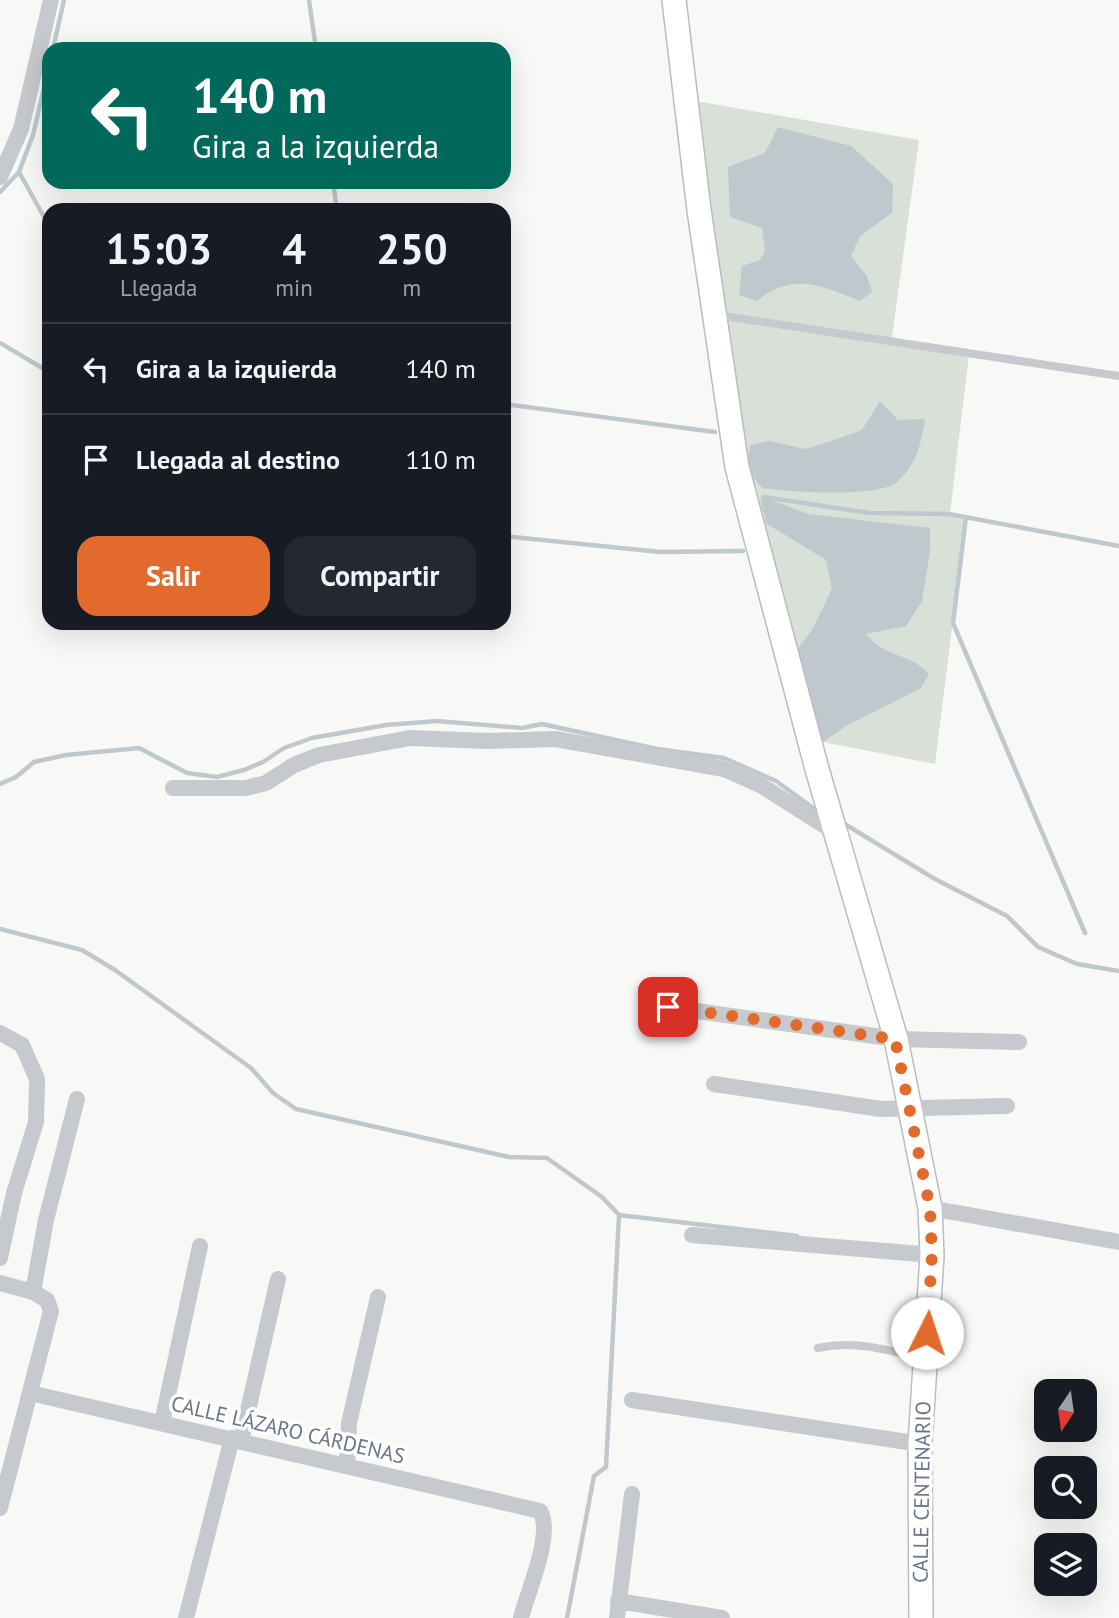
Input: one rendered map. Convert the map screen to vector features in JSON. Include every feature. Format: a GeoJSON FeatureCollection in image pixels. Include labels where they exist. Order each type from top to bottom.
{"type":"FeatureCollection","features":[{"type":"Feature","properties":{"kind":"street"},"geometry":{"type":"LineString","coordinates":[[0,177],[21,129],[51,0]]}},
{"type":"Feature","properties":{"kind":"street","name":"CALLE CENTENARIO"},"geometry":{"type":"LineString","coordinates":[[674,0],[737,467],[747,513],[895,1039],[930,1208],[932,1255],[920,1444],[921,1618]]}},
{"type":"Feature","properties":{"kind":"street"},"geometry":{"type":"LineString","coordinates":[[173,788],[246,788],[266,783],[302,761],[319,755],[410,738],[488,741],[555,739],[724,769],[762,786],[836,833]]}},
{"type":"Feature","properties":{"kind":"street"},"geometry":{"type":"LineString","coordinates":[[668,1007],[895,1039],[1019,1042]]}},
{"type":"Feature","properties":{"kind":"street"},"geometry":{"type":"LineString","coordinates":[[0,1033],[22,1045],[37,1079],[36,1122],[14,1193],[0,1258]]}},
{"type":"Feature","properties":{"kind":"street"},"geometry":{"type":"LineString","coordinates":[[714,1084],[872,1108],[1007,1106]]}},
{"type":"Feature","properties":{"kind":"street"},"geometry":{"type":"LineString","coordinates":[[33,1292],[46,1220],[77,1099]]}},
{"type":"Feature","properties":{"kind":"street"},"geometry":{"type":"LineString","coordinates":[[930,1208],[1119,1242]]}},
{"type":"Feature","properties":{"kind":"street"},"geometry":{"type":"LineString","coordinates":[[692,1235],[932,1255]]}},
{"type":"Feature","properties":{"kind":"street"},"geometry":{"type":"LineString","coordinates":[[162,1423],[201,1246]]}},
{"type":"Feature","properties":{"kind":"street"},"geometry":{"type":"LineString","coordinates":[[186,1618],[237,1439],[278,1279]]}},
{"type":"Feature","properties":{"kind":"street"},"geometry":{"type":"LineString","coordinates":[[0,1283],[33,1292],[47,1300],[51,1311],[0,1508]]}},
{"type":"Feature","properties":{"kind":"street"},"geometry":{"type":"LineString","coordinates":[[347,1465],[349,1423],[378,1297]]}},
{"type":"Feature","properties":{"kind":"street","name":"CALLE LÁZARO CÁRDENAS"},"geometry":{"type":"LineString","coordinates":[[30,1393],[537,1510],[542,1514],[544,1524],[536,1572],[521,1618]]}},
{"type":"Feature","properties":{"kind":"street"},"geometry":{"type":"LineString","coordinates":[[632,1400],[920,1444]]}},
{"type":"Feature","properties":{"kind":"street"},"geometry":{"type":"LineString","coordinates":[[617,1618],[632,1494]]}},
{"type":"Feature","properties":{"kind":"street"},"geometry":{"type":"LineString","coordinates":[[618,1601],[722,1618]]}},
{"type":"Feature","properties":{"kind":"lane"},"geometry":{"type":"LineString","coordinates":[[715,315],[1119,376]]}},
{"type":"Feature","properties":{"kind":"lane"},"geometry":{"type":"LineString","coordinates":[[818,1348],[859,1344],[925,1359]]}},
{"type":"Feature","properties":{"kind":"shaded area"},"geometry":{"type":"Polygon","coordinates":[[[696,101],[919,140],[891,344],[969,355],[950,513],[966,517],[935,764],[823,742],[751,499],[696,101]]]}},
{"type":"Feature","properties":{"kind":"shaded area"},"geometry":{"type":"Polygon","coordinates":[[[778,127],[851,146],[893,184],[892,213],[860,236],[851,256],[867,276],[872,292],[860,301],[807,284],[782,287],[757,301],[739,295],[742,266],[760,260],[765,251],[762,228],[730,217],[728,167],[765,153],[778,127]]]}},
{"type":"Feature","properties":{"kind":"shaded area"},"geometry":{"type":"Polygon","coordinates":[[[880,401],[898,420],[925,419],[914,461],[897,482],[887,487],[853,492],[791,491],[762,488],[747,469],[750,445],[770,441],[806,449],[837,439],[862,430],[880,401]]]}},
{"type":"Feature","properties":{"kind":"shaded area"},"geometry":{"type":"Polygon","coordinates":[[[763,497],[808,514],[930,528],[930,551],[922,601],[906,626],[866,634],[882,648],[914,662],[929,674],[921,688],[846,726],[823,742],[796,651],[812,630],[832,589],[826,560],[766,523],[763,497]]]}},
{"type":"Feature","properties":{"kind":"waterway"},"geometry":{"type":"LineString","coordinates":[[55,42],[64,0]]}},
{"type":"Feature","properties":{"kind":"waterway"},"geometry":{"type":"LineString","coordinates":[[309,0],[315,42]]}},
{"type":"Feature","properties":{"kind":"waterway"},"geometry":{"type":"LineString","coordinates":[[0,192],[19,172],[33,135],[42,97]]}},
{"type":"Feature","properties":{"kind":"waterway"},"geometry":{"type":"LineString","coordinates":[[19,172],[42,213]]}},
{"type":"Feature","properties":{"kind":"waterway"},"geometry":{"type":"LineString","coordinates":[[334,189],[336,203]]}},
{"type":"Feature","properties":{"kind":"waterway"},"geometry":{"type":"LineString","coordinates":[[0,343],[42,368]]}},
{"type":"Feature","properties":{"kind":"waterway"},"geometry":{"type":"LineString","coordinates":[[511,405],[715,432]]}},
{"type":"Feature","properties":{"kind":"waterway"},"geometry":{"type":"LineString","coordinates":[[765,511],[763,497],[870,513],[949,514],[1119,546]]}},
{"type":"Feature","properties":{"kind":"waterway"},"geometry":{"type":"LineString","coordinates":[[966,517],[953,623],[1085,933]]}},
{"type":"Feature","properties":{"kind":"waterway"},"geometry":{"type":"LineString","coordinates":[[511,537],[660,552],[743,551]]}},
{"type":"Feature","properties":{"kind":"waterway"},"geometry":{"type":"LineString","coordinates":[[0,784],[16,777],[34,762],[66,755],[139,748],[187,773],[217,777],[244,770],[263,762],[284,748],[312,738],[386,725],[437,721],[522,728],[542,724],[657,749],[724,758],[776,781],[816,810]]}},
{"type":"Feature","properties":{"kind":"waterway"},"geometry":{"type":"LineString","coordinates":[[843,823],[935,879],[1007,916],[1038,947],[1077,964],[1119,971]]}},
{"type":"Feature","properties":{"kind":"waterway"},"geometry":{"type":"LineString","coordinates":[[0,929],[82,950],[115,970],[251,1068],[273,1093],[296,1109],[509,1157],[547,1158],[602,1197],[619,1215],[797,1236]]}},
{"type":"Feature","properties":{"kind":"waterway"},"geometry":{"type":"LineString","coordinates":[[567,1618],[594,1476],[606,1467],[619,1215]]}},
{"type":"Feature","properties":{"kind":"route"},"geometry":{"type":"LineString","coordinates":[[668,1007],[895,1039],[930,1208],[932,1255],[927,1333]]}}]}
